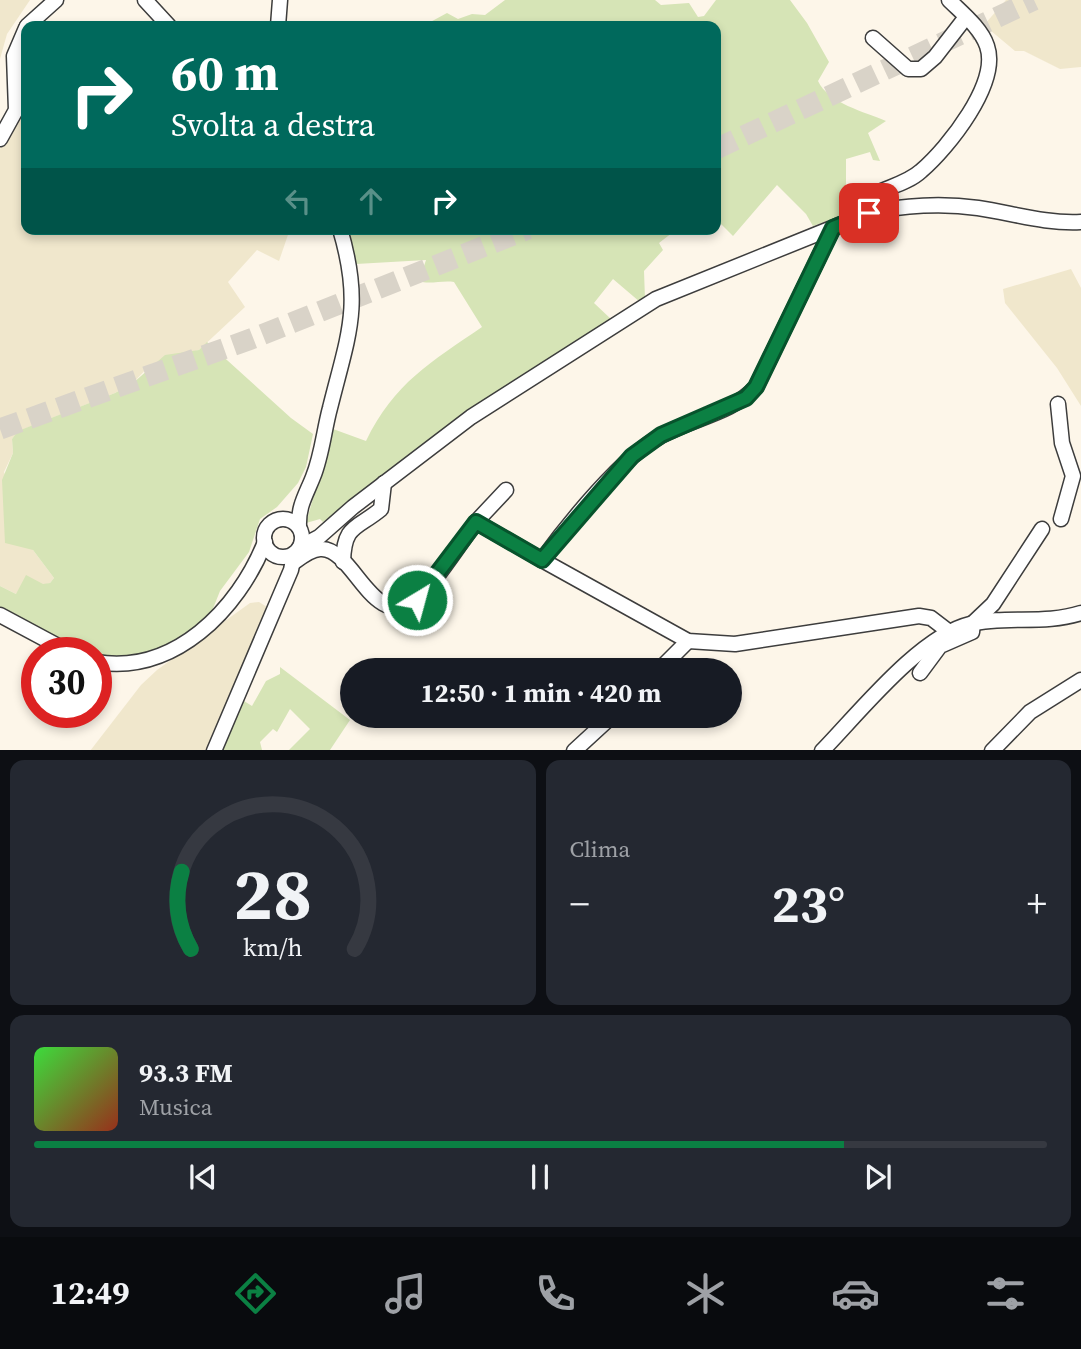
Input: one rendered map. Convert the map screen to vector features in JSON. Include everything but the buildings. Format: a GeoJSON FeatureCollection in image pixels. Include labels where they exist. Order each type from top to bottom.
{"type":"FeatureCollection","features":[{"type":"Feature","properties":{"kind":"street"},"geometry":{"type":"LineString","coordinates":[[33,21],[55,0]]}},
{"type":"Feature","properties":{"kind":"street"},"geometry":{"type":"LineString","coordinates":[[145,0],[164,21]]}},
{"type":"Feature","properties":{"kind":"street"},"geometry":{"type":"LineString","coordinates":[[278,21],[280,0]]}},
{"type":"Feature","properties":{"kind":"street"},"geometry":{"type":"LineString","coordinates":[[869,213],[869,200],[873,195],[920,173],[978,102],[989,55],[983,37],[949,0]]}},
{"type":"Feature","properties":{"kind":"street"},"geometry":{"type":"LineString","coordinates":[[873,38],[908,69],[921,69],[935,57],[966,17]]}},
{"type":"Feature","properties":{"kind":"street"},"geometry":{"type":"LineString","coordinates":[[0,139],[16,110],[14,57],[21,41]]}},
{"type":"Feature","properties":{"kind":"street"},"geometry":{"type":"LineString","coordinates":[[256,565],[297,544],[319,537],[384,483],[471,417],[656,299],[869,213],[895,207],[974,207],[1055,222],[1081,222]]}},
{"type":"Feature","properties":{"kind":"street"},"geometry":{"type":"LineString","coordinates":[[542,560],[632,456],[674,429],[739,402],[756,387],[833,228]]}},
{"type":"Feature","properties":{"kind":"street"},"geometry":{"type":"LineString","coordinates":[[214,750],[297,544],[298,514],[313,477],[346,347],[353,284],[341,235]]}},
{"type":"Feature","properties":{"kind":"street"},"geometry":{"type":"LineString","coordinates":[[1058,404],[1062,443],[1073,476],[1062,519]]}},
{"type":"Feature","properties":{"kind":"street"},"geometry":{"type":"LineString","coordinates":[[343,562],[343,544],[349,531],[381,509],[384,483]]}},
{"type":"Feature","properties":{"kind":"street"},"geometry":{"type":"LineString","coordinates":[[297,544],[317,549],[326,548],[343,562],[374,598],[395,607],[417,600],[476,522],[506,490]]}},
{"type":"Feature","properties":{"kind":"street"},"geometry":{"type":"LineString","coordinates":[[112,662],[149,661],[179,647],[223,612],[256,565],[267,529],[304,494]]}},
{"type":"Feature","properties":{"kind":"street"},"geometry":{"type":"LineString","coordinates":[[278,521],[290,521],[297,544]]}},
{"type":"Feature","properties":{"kind":"street"},"geometry":{"type":"LineString","coordinates":[[476,522],[688,641],[735,644],[919,617],[931,618],[948,631]]}},
{"type":"Feature","properties":{"kind":"street"},"geometry":{"type":"LineString","coordinates":[[920,673],[940,646],[972,632],[973,623],[993,604],[1042,529]]}},
{"type":"Feature","properties":{"kind":"street"},"geometry":{"type":"LineString","coordinates":[[265,542],[284,568],[283,584]]}},
{"type":"Feature","properties":{"kind":"street"},"geometry":{"type":"LineString","coordinates":[[822,750],[927,644],[948,631],[973,623],[1004,619],[1041,621],[1081,613]]}},
{"type":"Feature","properties":{"kind":"street"},"geometry":{"type":"LineString","coordinates":[[0,615],[41,637]]}},
{"type":"Feature","properties":{"kind":"street"},"geometry":{"type":"LineString","coordinates":[[671,658],[688,641]]}},
{"type":"Feature","properties":{"kind":"street"},"geometry":{"type":"LineString","coordinates":[[993,750],[1030,712],[1081,680]]}},
{"type":"Feature","properties":{"kind":"street"},"geometry":{"type":"LineString","coordinates":[[575,750],[599,728]]}},
{"type":"Feature","properties":{"kind":"shaded area"},"geometry":{"type":"Polygon","coordinates":[[[0,0],[30,0],[7,34],[0,59],[0,0]]]}},
{"type":"Feature","properties":{"kind":"shaded area"},"geometry":{"type":"Polygon","coordinates":[[[1006,0],[1081,0],[1081,67],[1060,69],[1024,51],[1015,51],[984,25],[1006,0]]]}},
{"type":"Feature","properties":{"kind":"shaded area"},"geometry":{"type":"Polygon","coordinates":[[[21,118],[21,235],[288,235],[279,261],[257,250],[228,282],[245,307],[199,350],[151,364],[133,383],[115,393],[19,431],[12,439],[13,453],[4,472],[33,550],[54,578],[50,583],[16,594],[0,586],[0,149],[21,118]]]}},
{"type":"Feature","properties":{"kind":"shaded area"},"geometry":{"type":"Polygon","coordinates":[[[1071,269],[1081,288],[1081,406],[1057,368],[1005,303],[1003,289],[1071,269]]]}},
{"type":"Feature","properties":{"kind":"shaded area"},"geometry":{"type":"Polygon","coordinates":[[[259,602],[267,607],[207,750],[91,750],[108,728],[112,728],[112,723],[141,685],[157,670],[250,603],[259,602]]]}},
{"type":"Feature","properties":{"kind":"green space"},"geometry":{"type":"Polygon","coordinates":[[[505,0],[655,0],[661,5],[689,3],[698,17],[704,16],[716,0],[790,0],[807,23],[829,62],[818,81],[823,89],[838,101],[886,121],[868,133],[880,161],[873,160],[870,152],[846,159],[846,214],[813,226],[806,214],[777,185],[733,236],[721,224],[721,21],[432,21],[447,13],[458,19],[472,14],[485,15],[505,0]]]}},
{"type":"Feature","properties":{"kind":"green space"},"geometry":{"type":"Polygon","coordinates":[[[350,235],[669,235],[659,243],[663,250],[644,271],[645,299],[640,302],[613,279],[594,303],[612,320],[451,425],[323,522],[320,519],[306,523],[333,429],[366,441],[389,404],[415,375],[482,327],[454,282],[419,281],[426,260],[356,264],[350,235]]]}},
{"type":"Feature","properties":{"kind":"green space"},"geometry":{"type":"Polygon","coordinates":[[[207,342],[291,418],[313,434],[306,467],[298,483],[277,507],[260,519],[249,552],[220,591],[210,616],[166,646],[142,656],[117,659],[112,658],[112,637],[52,637],[0,608],[0,586],[16,594],[26,575],[43,584],[50,583],[54,578],[33,550],[5,543],[2,480],[13,453],[12,439],[18,431],[115,393],[133,383],[165,355],[199,350],[207,342]]]}},
{"type":"Feature","properties":{"kind":"green space"},"geometry":{"type":"Polygon","coordinates":[[[280,667],[340,712],[340,728],[345,728],[330,750],[289,750],[310,729],[290,709],[277,732],[273,729],[260,742],[262,750],[221,750],[244,701],[252,706],[266,681],[280,674],[280,667]]]}},
{"type":"Feature","properties":{"kind":"tunnel"},"geometry":{"type":"LineString","coordinates":[[721,147],[1034,0]]}},
{"type":"Feature","properties":{"kind":"tunnel"},"geometry":{"type":"LineString","coordinates":[[0,429],[251,339],[513,235]]}},
{"type":"Feature","properties":{"kind":"route"},"geometry":{"type":"LineString","coordinates":[[417,600],[476,522],[542,560],[622,466],[648,443],[746,398],[756,387],[833,228],[869,213]]}}]}
